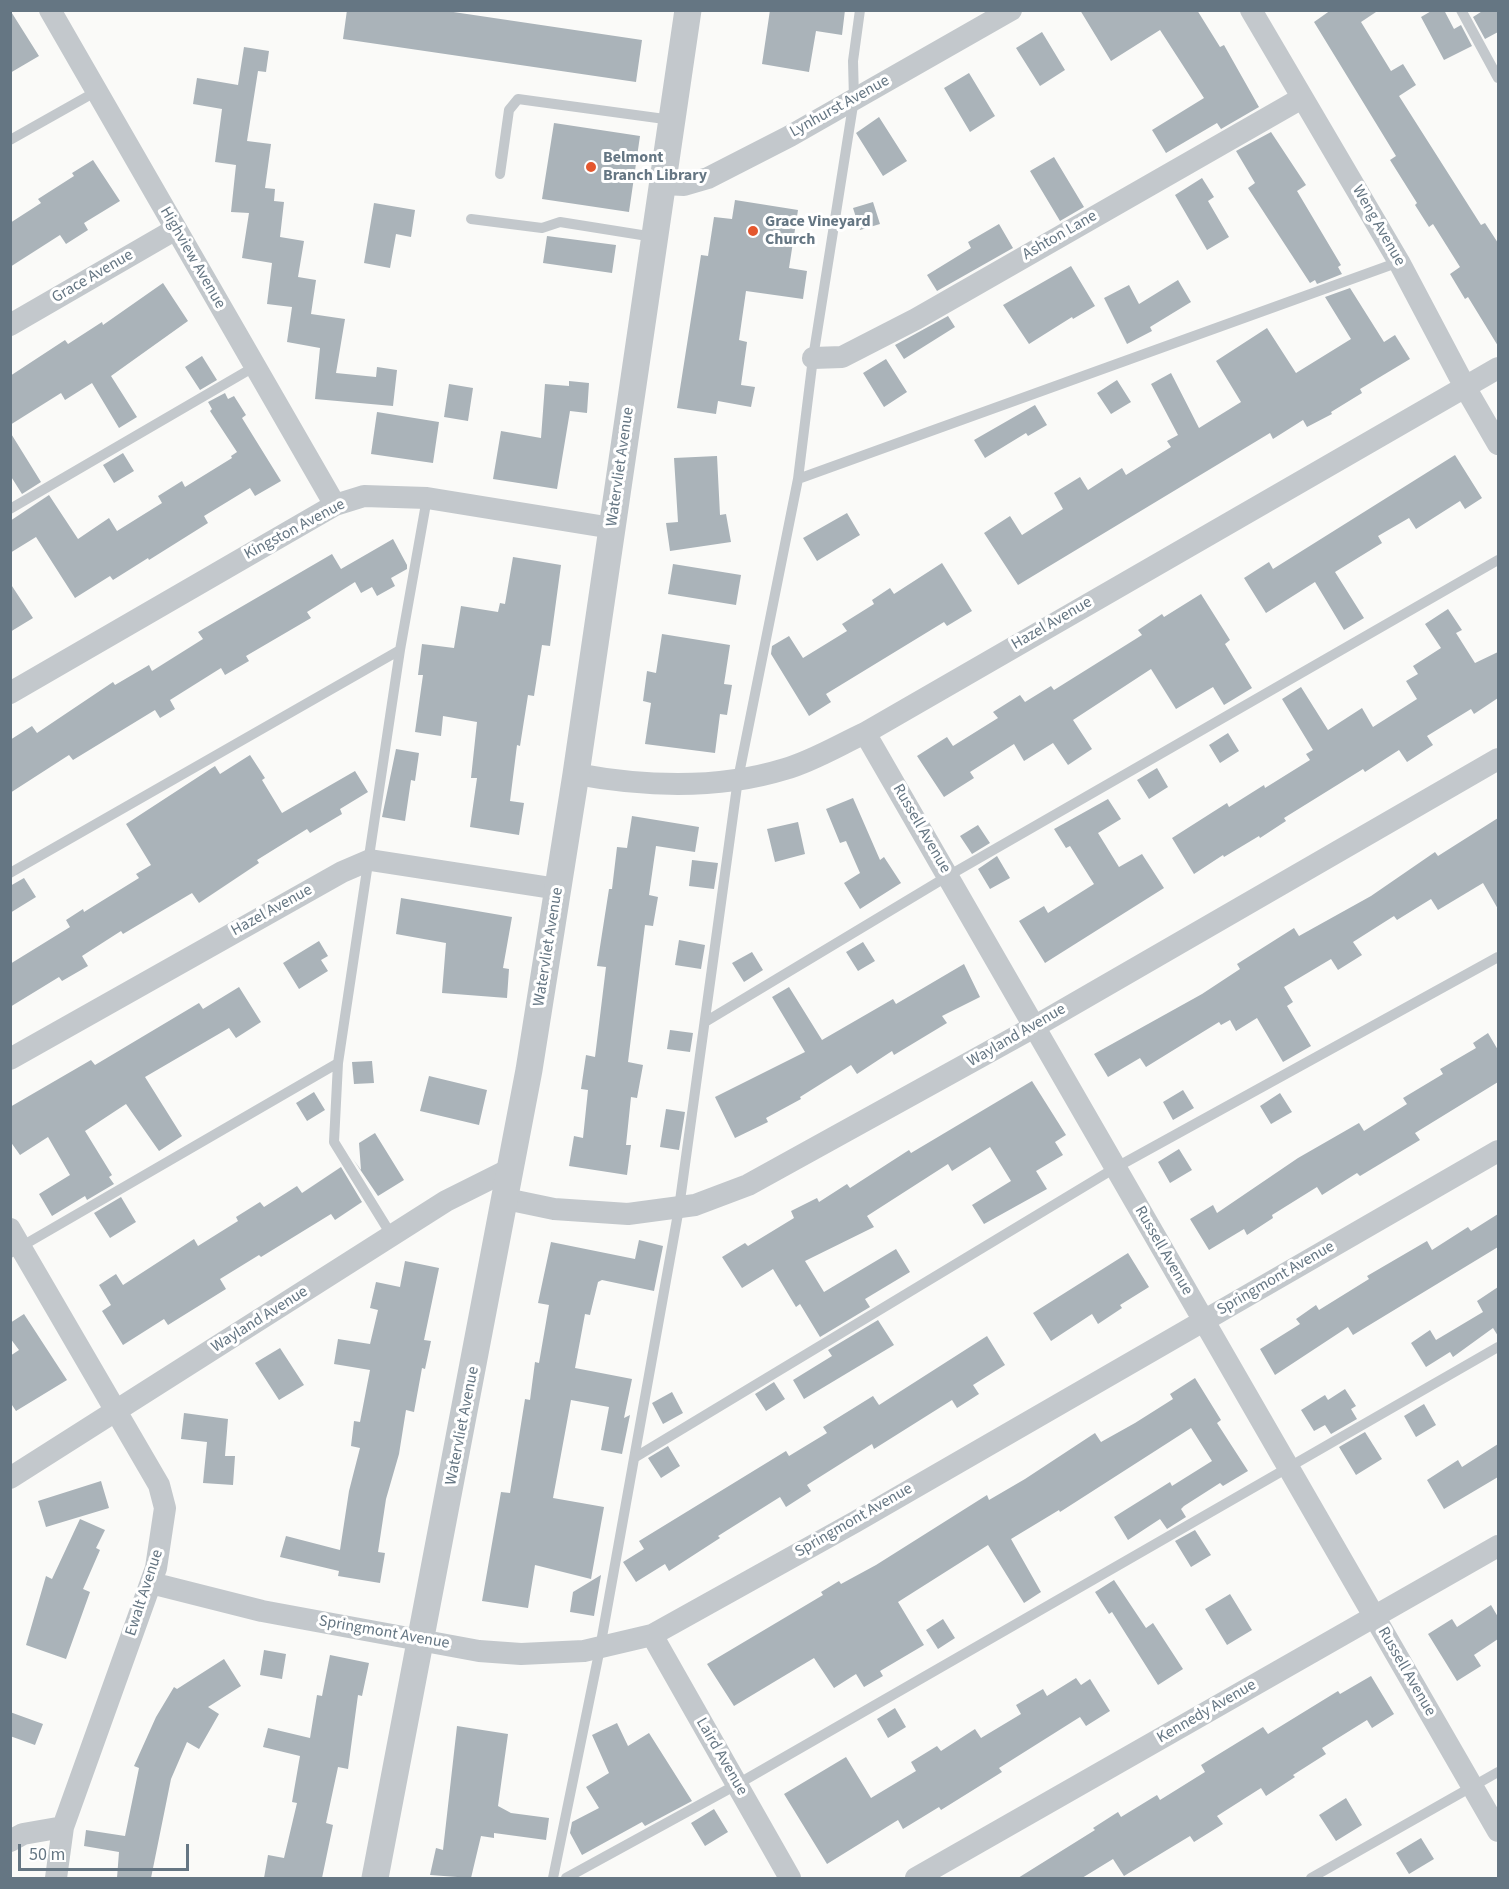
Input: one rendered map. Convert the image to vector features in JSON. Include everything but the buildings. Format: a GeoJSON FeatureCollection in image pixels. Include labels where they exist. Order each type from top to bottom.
{"type":"FeatureCollection","features":[{"type":"Feature","properties":{"kind":"street","name":"Highview Avenue"},"geometry":{"type":"LineString","coordinates":[[51,10],[335,505]]}},
{"type":"Feature","properties":{"kind":"street","name":"Watervliet Avenue"},"geometry":{"type":"LineString","coordinates":[[375,1878],[512,1168],[576,774],[688,10]]}},
{"type":"Feature","properties":{"kind":"street","name":"Lynhurst Avenue"},"geometry":{"type":"LineString","coordinates":[[663,184],[684,184],[708,178],[1011,10]]}},
{"type":"Feature","properties":{"kind":"street","name":"Weng Avenue"},"geometry":{"type":"LineString","coordinates":[[1251,10],[1399,262],[1498,444]]}},
{"type":"Feature","properties":{"kind":"street","name":"Ashton Lane"},"geometry":{"type":"LineString","coordinates":[[813,358],[842,357],[916,319],[1302,98]]}},
{"type":"Feature","properties":{"kind":"street","name":"Grace Avenue"},"geometry":{"type":"LineString","coordinates":[[10,325],[176,229]]}},
{"type":"Feature","properties":{"kind":"street","name":"Hazel Avenue"},"geometry":{"type":"LineString","coordinates":[[576,774],[667,786],[738,779],[785,769],[865,733],[1498,368]]}},
{"type":"Feature","properties":{"kind":"street","name":"Kingston Avenue"},"geometry":{"type":"LineString","coordinates":[[10,693],[335,505],[364,496],[427,498],[612,528]]}},
{"type":"Feature","properties":{"kind":"street","name":"Russell Avenue"},"geometry":{"type":"LineString","coordinates":[[865,733],[1498,1831]]}},
{"type":"Feature","properties":{"kind":"street","name":"Wayland Avenue"},"geometry":{"type":"LineString","coordinates":[[506,1199],[592,1212],[628,1214],[679,1208],[748,1185],[797,1161],[1034,1027],[1498,759]]}},
{"type":"Feature","properties":{"kind":"street","name":"Hazel Avenue"},"geometry":{"type":"LineString","coordinates":[[10,1059],[342,872],[370,860]]}},
{"type":"Feature","properties":{"kind":"street"},"geometry":{"type":"LineString","coordinates":[[370,860],[558,889]]}},
{"type":"Feature","properties":{"kind":"street","name":"Springmont Avenue"},"geometry":{"type":"LineString","coordinates":[[151,1583],[262,1611],[479,1651],[521,1654],[600,1648],[652,1635],[855,1522],[1498,1151]]}},
{"type":"Feature","properties":{"kind":"street","name":"Wayland Avenue"},"geometry":{"type":"LineString","coordinates":[[10,1478],[446,1201],[512,1168]]}},
{"type":"Feature","properties":{"kind":"street","name":"Ewalt Avenue"},"geometry":{"type":"LineString","coordinates":[[14,1243],[117,1410],[159,1485],[165,1508],[156,1568],[63,1827],[56,1878]]}},
{"type":"Feature","properties":{"kind":"street","name":"Kennedy Avenue"},"geometry":{"type":"LineString","coordinates":[[916,1878],[1498,1546]]}},
{"type":"Feature","properties":{"kind":"street","name":"Laird Avenue"},"geometry":{"type":"LineString","coordinates":[[652,1635],[790,1878]]}},
{"type":"Feature","properties":{"kind":"street"},"geometry":{"type":"LineString","coordinates":[[10,1841],[23,1834],[63,1827]]}},
{"type":"Feature","properties":{"kind":"lane"},"geometry":{"type":"LineString","coordinates":[[553,1878],[600,1648],[679,1208],[738,779],[798,479],[813,358],[854,99],[853,61],[860,10]]}},
{"type":"Feature","properties":{"kind":"lane"},"geometry":{"type":"LineString","coordinates":[[1461,10],[1498,78]]}},
{"type":"Feature","properties":{"kind":"lane"},"geometry":{"type":"LineString","coordinates":[[10,140],[97,91]]}},
{"type":"Feature","properties":{"kind":"lane"},"geometry":{"type":"LineString","coordinates":[[500,174],[509,110],[518,99],[672,120]]}},
{"type":"Feature","properties":{"kind":"lane"},"geometry":{"type":"LineString","coordinates":[[471,219],[542,228],[560,222],[655,238]]}},
{"type":"Feature","properties":{"kind":"lane"},"geometry":{"type":"LineString","coordinates":[[798,479],[1399,262]]}},
{"type":"Feature","properties":{"kind":"lane"},"geometry":{"type":"LineString","coordinates":[[10,509],[254,367]]}},
{"type":"Feature","properties":{"kind":"lane"},"geometry":{"type":"LineString","coordinates":[[392,1236],[334,1142],[338,1063],[400,650],[427,498]]}},
{"type":"Feature","properties":{"kind":"lane"},"geometry":{"type":"LineString","coordinates":[[705,1022],[948,876],[1498,560]]}},
{"type":"Feature","properties":{"kind":"lane"},"geometry":{"type":"LineString","coordinates":[[10,873],[400,650]]}},
{"type":"Feature","properties":{"kind":"lane"},"geometry":{"type":"LineString","coordinates":[[634,1458],[1115,1168],[1498,957]]}},
{"type":"Feature","properties":{"kind":"lane"},"geometry":{"type":"LineString","coordinates":[[14,1243],[338,1063]]}},
{"type":"Feature","properties":{"kind":"lane"},"geometry":{"type":"LineString","coordinates":[[566,1878],[736,1785],[1498,1347]]}},
{"type":"Feature","properties":{"kind":"lane"},"geometry":{"type":"LineString","coordinates":[[1311,1878],[1498,1772]]}},
{"type":"Feature","properties":{"kind":"place","name":"Belmont Branch Library"},"geometry":{"type":"Point","coordinates":[591,167]}},
{"type":"Feature","properties":{"kind":"place","name":"Grace Vineyard Church"},"geometry":{"type":"Point","coordinates":[753,231]}}]}
